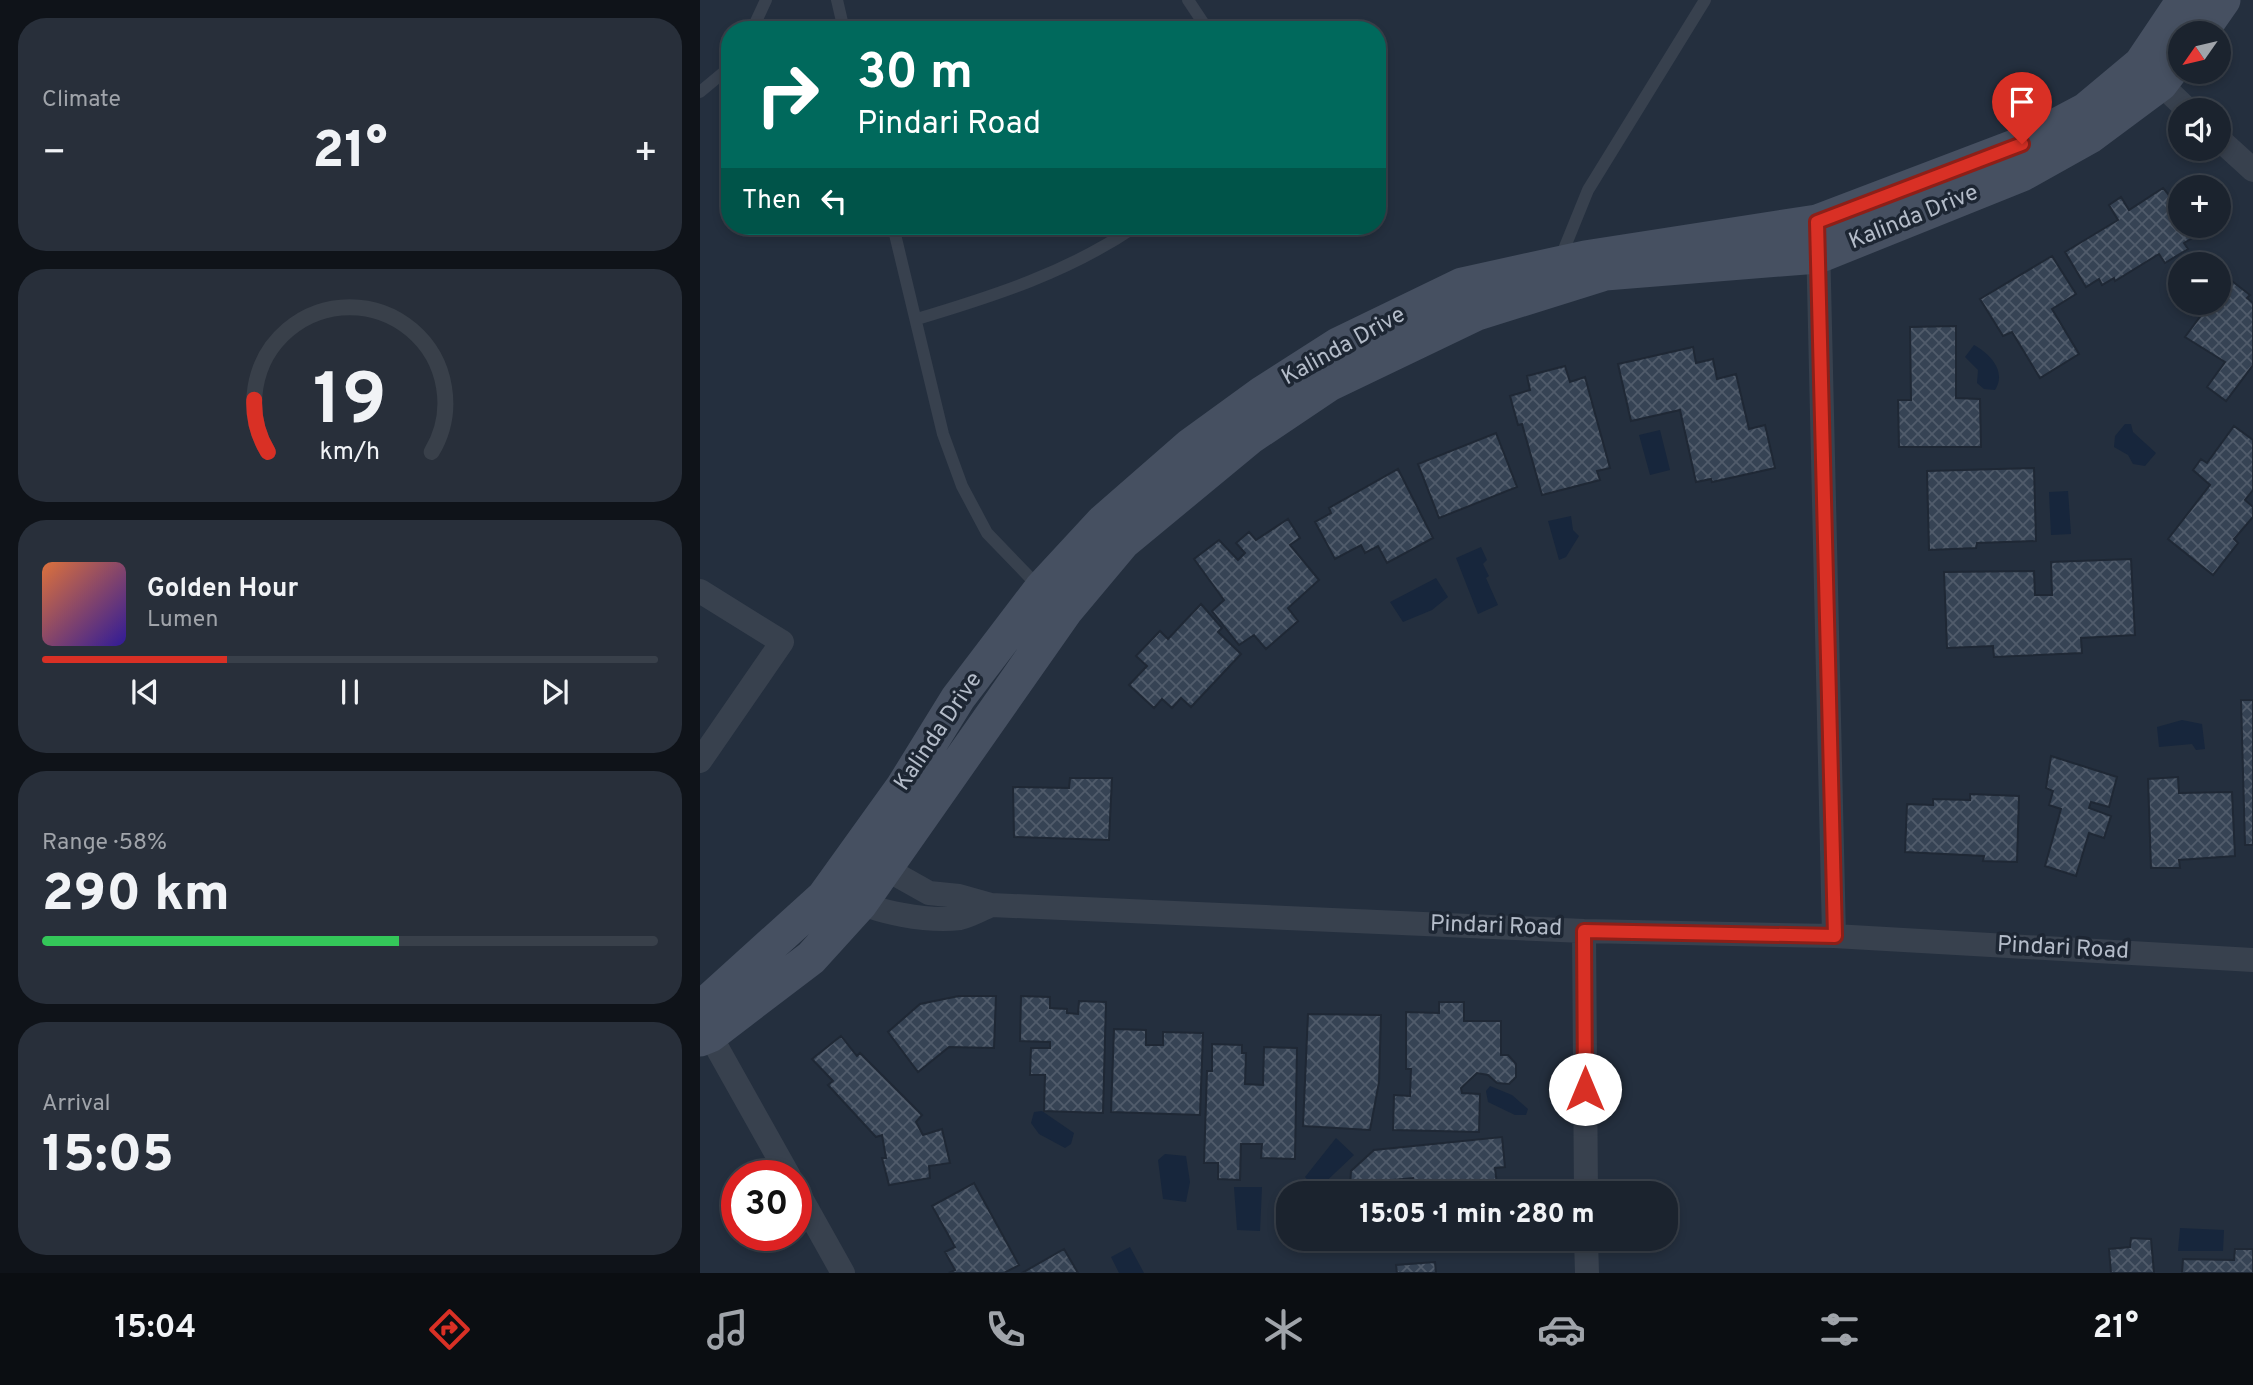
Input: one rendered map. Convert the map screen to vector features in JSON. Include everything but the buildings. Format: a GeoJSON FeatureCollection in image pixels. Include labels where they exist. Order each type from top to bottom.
{"type":"FeatureCollection","features":[{"type":"Feature","properties":{"kind":"street","name":"Kalinda Drive"},"geometry":{"type":"LineString","coordinates":[[1054,600],[1250,437],[1329,384],[1477,313],[1605,273],[1818,256],[2022,174],[2091,136],[2160,69],[2184,0]]}},
{"type":"Feature","properties":{"kind":"street"},"geometry":{"type":"LineString","coordinates":[[2208,21],[2223,0]]}},
{"type":"Feature","properties":{"kind":"street","name":"Kalinda Drive"},"geometry":{"type":"LineString","coordinates":[[702,1025],[811,958],[846,895],[1054,600],[1103,522],[1190,446],[1327,352],[1462,285],[1559,263],[1817,222],[2022,144],[2160,69]]}},
{"type":"Feature","properties":{"kind":"street"},"geometry":{"type":"LineString","coordinates":[[2160,69],[2180,98]]}},
{"type":"Feature","properties":{"kind":"street"},"geometry":{"type":"LineString","coordinates":[[2231,150],[2253,170]]}},
{"type":"Feature","properties":{"kind":"street"},"geometry":{"type":"LineString","coordinates":[[1817,222],[1835,936]]}},
{"type":"Feature","properties":{"kind":"street"},"geometry":{"type":"LineString","coordinates":[[700,591],[782,642],[700,761]]}},
{"type":"Feature","properties":{"kind":"street","name":"Pindari Road"},"geometry":{"type":"LineString","coordinates":[[871,860],[929,893],[959,896],[991,905],[1584,931],[1835,936],[2253,960]]}},
{"type":"Feature","properties":{"kind":"street","name":"Pindari Road"},"geometry":{"type":"LineString","coordinates":[[846,895],[904,915],[961,918],[991,905]]}},
{"type":"Feature","properties":{"kind":"street"},"geometry":{"type":"LineString","coordinates":[[1584,931],[1586,1181]]}},
{"type":"Feature","properties":{"kind":"street"},"geometry":{"type":"LineString","coordinates":[[702,1025],[780,1160]]}},
{"type":"Feature","properties":{"kind":"street"},"geometry":{"type":"LineString","coordinates":[[812,1218],[843,1273]]}},
{"type":"Feature","properties":{"kind":"street"},"geometry":{"type":"LineString","coordinates":[[1586,1251],[1587,1273]]}},
{"type":"Feature","properties":{"kind":"lane"},"geometry":{"type":"LineString","coordinates":[[756,21],[766,0]]}},
{"type":"Feature","properties":{"kind":"lane"},"geometry":{"type":"LineString","coordinates":[[837,0],[842,21]]}},
{"type":"Feature","properties":{"kind":"lane"},"geometry":{"type":"LineString","coordinates":[[1188,0],[1202,21]]}},
{"type":"Feature","properties":{"kind":"lane"},"geometry":{"type":"LineString","coordinates":[[1559,263],[1588,190],[1704,0]]}},
{"type":"Feature","properties":{"kind":"lane"},"geometry":{"type":"LineString","coordinates":[[700,92],[721,74]]}},
{"type":"Feature","properties":{"kind":"lane"},"geometry":{"type":"LineString","coordinates":[[896,235],[943,434],[962,486],[987,533],[1054,600]]}},
{"type":"Feature","properties":{"kind":"lane"},"geometry":{"type":"LineString","coordinates":[[917,319],[990,297],[1072,266],[1122,235]]}},
{"type":"Feature","properties":{"kind":"water"},"geometry":{"type":"Polygon","coordinates":[[[1974,345],[1991,358],[1998,370],[1995,390],[1984,389],[1977,383],[1978,370],[1965,357],[1974,345]]]}},
{"type":"Feature","properties":{"kind":"water"},"geometry":{"type":"Polygon","coordinates":[[[2125,424],[2131,424],[2133,432],[2156,453],[2145,466],[2133,464],[2128,455],[2114,447],[2115,436],[2125,424]]]}},
{"type":"Feature","properties":{"kind":"water"},"geometry":{"type":"Polygon","coordinates":[[[1660,430],[1670,470],[1650,475],[1639,435],[1660,430]]]}},
{"type":"Feature","properties":{"kind":"water"},"geometry":{"type":"Polygon","coordinates":[[[2068,491],[2071,534],[2051,535],[2049,492],[2068,491]]]}},
{"type":"Feature","properties":{"kind":"water"},"geometry":{"type":"Polygon","coordinates":[[[1571,516],[1573,530],[1579,536],[1566,557],[1559,560],[1548,521],[1571,516]]]}},
{"type":"Feature","properties":{"kind":"water"},"geometry":{"type":"Polygon","coordinates":[[[1481,547],[1487,560],[1483,564],[1489,576],[1486,578],[1498,605],[1478,614],[1456,558],[1481,547]]]}},
{"type":"Feature","properties":{"kind":"water"},"geometry":{"type":"Polygon","coordinates":[[[1436,578],[1448,597],[1432,610],[1403,622],[1390,602],[1436,578]]]}},
{"type":"Feature","properties":{"kind":"water"},"geometry":{"type":"Polygon","coordinates":[[[2182,720],[2202,724],[2205,749],[2196,750],[2192,744],[2159,747],[2157,727],[2182,720]]]}},
{"type":"Feature","properties":{"kind":"water"},"geometry":{"type":"Polygon","coordinates":[[[1490,1086],[1512,1095],[1528,1109],[1526,1115],[1515,1115],[1488,1102],[1486,1091],[1490,1086]]]}},
{"type":"Feature","properties":{"kind":"water"},"geometry":{"type":"Polygon","coordinates":[[[1042,1111],[1074,1133],[1071,1144],[1065,1148],[1039,1134],[1031,1123],[1034,1112],[1042,1111]]]}},
{"type":"Feature","properties":{"kind":"water"},"geometry":{"type":"Polygon","coordinates":[[[1336,1138],[1354,1155],[1327,1181],[1309,1181],[1305,1177],[1336,1138]]]}},
{"type":"Feature","properties":{"kind":"water"},"geometry":{"type":"Polygon","coordinates":[[[1165,1154],[1186,1156],[1190,1182],[1186,1202],[1163,1199],[1158,1160],[1165,1154]]]}},
{"type":"Feature","properties":{"kind":"water"},"geometry":{"type":"Polygon","coordinates":[[[1234,1187],[1262,1187],[1260,1231],[1237,1230],[1234,1187]]]}},
{"type":"Feature","properties":{"kind":"water"},"geometry":{"type":"Polygon","coordinates":[[[2180,1228],[2224,1230],[2223,1251],[2178,1251],[2180,1228]]]}},
{"type":"Feature","properties":{"kind":"water"},"geometry":{"type":"Polygon","coordinates":[[[1130,1247],[1144,1273],[1119,1273],[1111,1257],[1130,1247]]]}},
{"type":"Feature","properties":{"kind":"route"},"geometry":{"type":"LineString","coordinates":[[1585,1089],[1584,931],[1835,936],[1817,222],[2022,144]]}}]}
